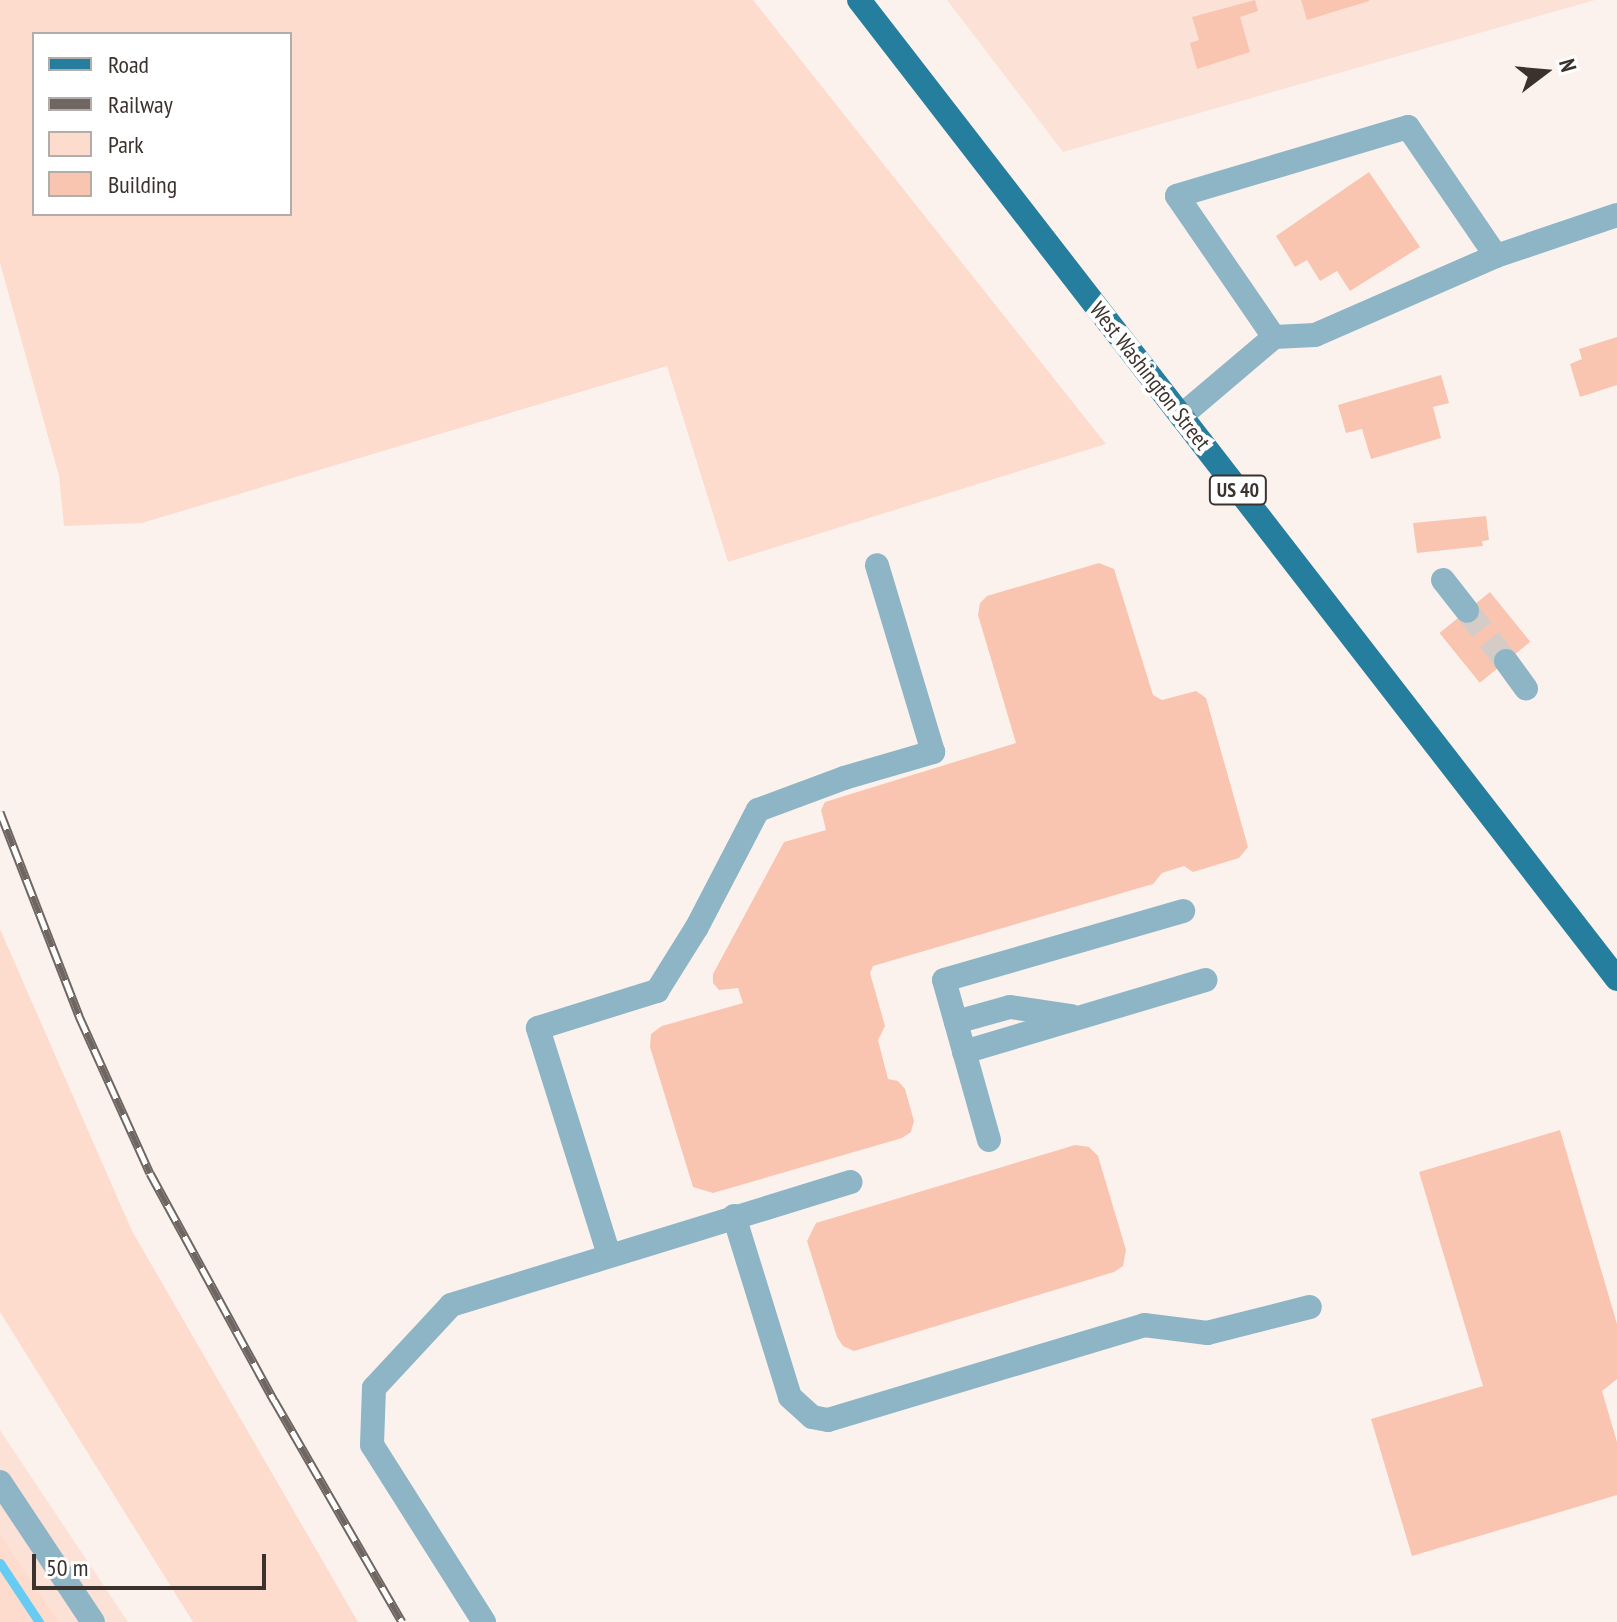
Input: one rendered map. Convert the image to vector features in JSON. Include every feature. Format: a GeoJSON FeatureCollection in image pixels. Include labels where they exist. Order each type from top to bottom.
{"type":"FeatureCollection","features":[{"type":"Feature","properties":{"kind":"main road","name":"West Washington Street"},"geometry":{"type":"LineString","coordinates":[[859,0],[1617,979]]}},
{"type":"Feature","properties":{"kind":"street"},"geometry":{"type":"LineString","coordinates":[[1274,337],[1177,196],[1408,127],[1496,256]]}},
{"type":"Feature","properties":{"kind":"street"},"geometry":{"type":"LineString","coordinates":[[1181,416],[1274,337],[1315,335],[1496,256],[1617,215]]}},
{"type":"Feature","properties":{"kind":"street"},"geometry":{"type":"LineString","coordinates":[[609,1255],[538,1028],[657,991],[697,927],[758,810],[844,778],[933,752],[877,565]]}},
{"type":"Feature","properties":{"kind":"street"},"geometry":{"type":"LineString","coordinates":[[1443,580],[1467,611]]}},
{"type":"Feature","properties":{"kind":"street"},"geometry":{"type":"LineString","coordinates":[[1506,661],[1526,689]]}},
{"type":"Feature","properties":{"kind":"street"},"geometry":{"type":"LineString","coordinates":[[989,1140],[944,980],[1183,911]]}},
{"type":"Feature","properties":{"kind":"street"},"geometry":{"type":"LineString","coordinates":[[964,1052],[1206,980]]}},
{"type":"Feature","properties":{"kind":"street"},"geometry":{"type":"LineString","coordinates":[[956,1022],[1010,1007],[1080,1018]]}},
{"type":"Feature","properties":{"kind":"street"},"geometry":{"type":"LineString","coordinates":[[484,1622],[372,1445],[374,1388],[451,1305],[851,1182]]}},
{"type":"Feature","properties":{"kind":"street"},"geometry":{"type":"LineString","coordinates":[[734,1216],[790,1397],[812,1417],[828,1420],[1144,1325],[1207,1333],[1310,1307]]}},
{"type":"Feature","properties":{"kind":"street"},"geometry":{"type":"LineString","coordinates":[[0,1482],[93,1622]]}},
{"type":"Feature","properties":{"kind":"shaded area"},"geometry":{"type":"Polygon","coordinates":[[[947,0],[1595,0],[1063,152],[947,0]]]}},
{"type":"Feature","properties":{"kind":"shaded area"},"geometry":{"type":"Polygon","coordinates":[[[0,1430],[128,1622],[0,1622],[0,1430]]]}},
{"type":"Feature","properties":{"kind":"green space"},"geometry":{"type":"Polygon","coordinates":[[[0,0],[753,0],[1106,444],[728,562],[667,366],[142,523],[64,526],[59,476],[0,263],[0,0]]]}},
{"type":"Feature","properties":{"kind":"green space"},"geometry":{"type":"Polygon","coordinates":[[[0,929],[132,1231],[358,1622],[193,1622],[0,1312],[0,929]]]}},
{"type":"Feature","properties":{"kind":"green space"},"geometry":{"type":"Polygon","coordinates":[[[0,1535],[59,1622],[0,1622],[0,1535]]]}},
{"type":"Feature","properties":{"kind":"building"},"geometry":{"type":"Polygon","coordinates":[[[1255,0],[1258,11],[1240,17],[1250,52],[1197,69],[1190,43],[1199,40],[1192,17],[1255,0]]]}},
{"type":"Feature","properties":{"kind":"building"},"geometry":{"type":"Polygon","coordinates":[[[1301,0],[1369,0],[1369,1],[1307,20],[1301,0]]]}},
{"type":"Feature","properties":{"kind":"building"},"geometry":{"type":"Polygon","coordinates":[[[1369,172],[1420,247],[1350,291],[1337,271],[1320,281],[1307,260],[1295,267],[1276,236],[1369,172]]]}},
{"type":"Feature","properties":{"kind":"building"},"geometry":{"type":"Polygon","coordinates":[[[1617,337],[1617,385],[1580,397],[1570,364],[1582,359],[1579,349],[1617,337]]]}},
{"type":"Feature","properties":{"kind":"building"},"geometry":{"type":"Polygon","coordinates":[[[1441,375],[1449,403],[1433,407],[1441,438],[1371,459],[1362,429],[1346,433],[1338,405],[1441,375]]]}},
{"type":"Feature","properties":{"kind":"building"},"geometry":{"type":"Polygon","coordinates":[[[1486,516],[1489,540],[1482,541],[1483,546],[1417,553],[1413,523],[1486,516]]]}},
{"type":"Feature","properties":{"kind":"building"},"geometry":{"type":"Polygon","coordinates":[[[1099,563],[1114,569],[1153,695],[1162,700],[1196,691],[1206,698],[1248,847],[1239,858],[1193,872],[1184,866],[1162,873],[1153,884],[873,966],[870,973],[885,1026],[878,1040],[888,1079],[898,1081],[905,1089],[914,1121],[911,1132],[902,1138],[713,1193],[693,1187],[650,1047],[651,1034],[662,1026],[743,1003],[738,988],[719,990],[713,983],[713,974],[784,842],[826,830],[821,810],[825,802],[1016,743],[978,615],[980,603],[987,596],[1099,563]]]}},
{"type":"Feature","properties":{"kind":"building"},"geometry":{"type":"Polygon","coordinates":[[[1490,592],[1530,642],[1480,683],[1439,633],[1490,592]]]}},
{"type":"Feature","properties":{"kind":"building"},"geometry":{"type":"Polygon","coordinates":[[[1560,1130],[1617,1324],[1617,1379],[1602,1391],[1617,1442],[1617,1495],[1412,1556],[1371,1419],[1483,1386],[1419,1172],[1560,1130]]]}},
{"type":"Feature","properties":{"kind":"building"},"geometry":{"type":"Polygon","coordinates":[[[1075,1145],[1089,1147],[1098,1156],[1126,1250],[1123,1266],[1114,1272],[854,1351],[843,1346],[837,1337],[807,1241],[816,1223],[1075,1145]]]}},
{"type":"Feature","properties":{"kind":"waterway"},"geometry":{"type":"LineString","coordinates":[[0,1563],[39,1622]]}},
{"type":"Feature","properties":{"kind":"tunnel"},"geometry":{"type":"LineString","coordinates":[[1467,611],[1506,661]]}},
{"type":"Feature","properties":{"kind":"railway"},"geometry":{"type":"LineString","coordinates":[[0,812],[79,1016],[150,1173],[274,1400],[402,1622]]}}]}
